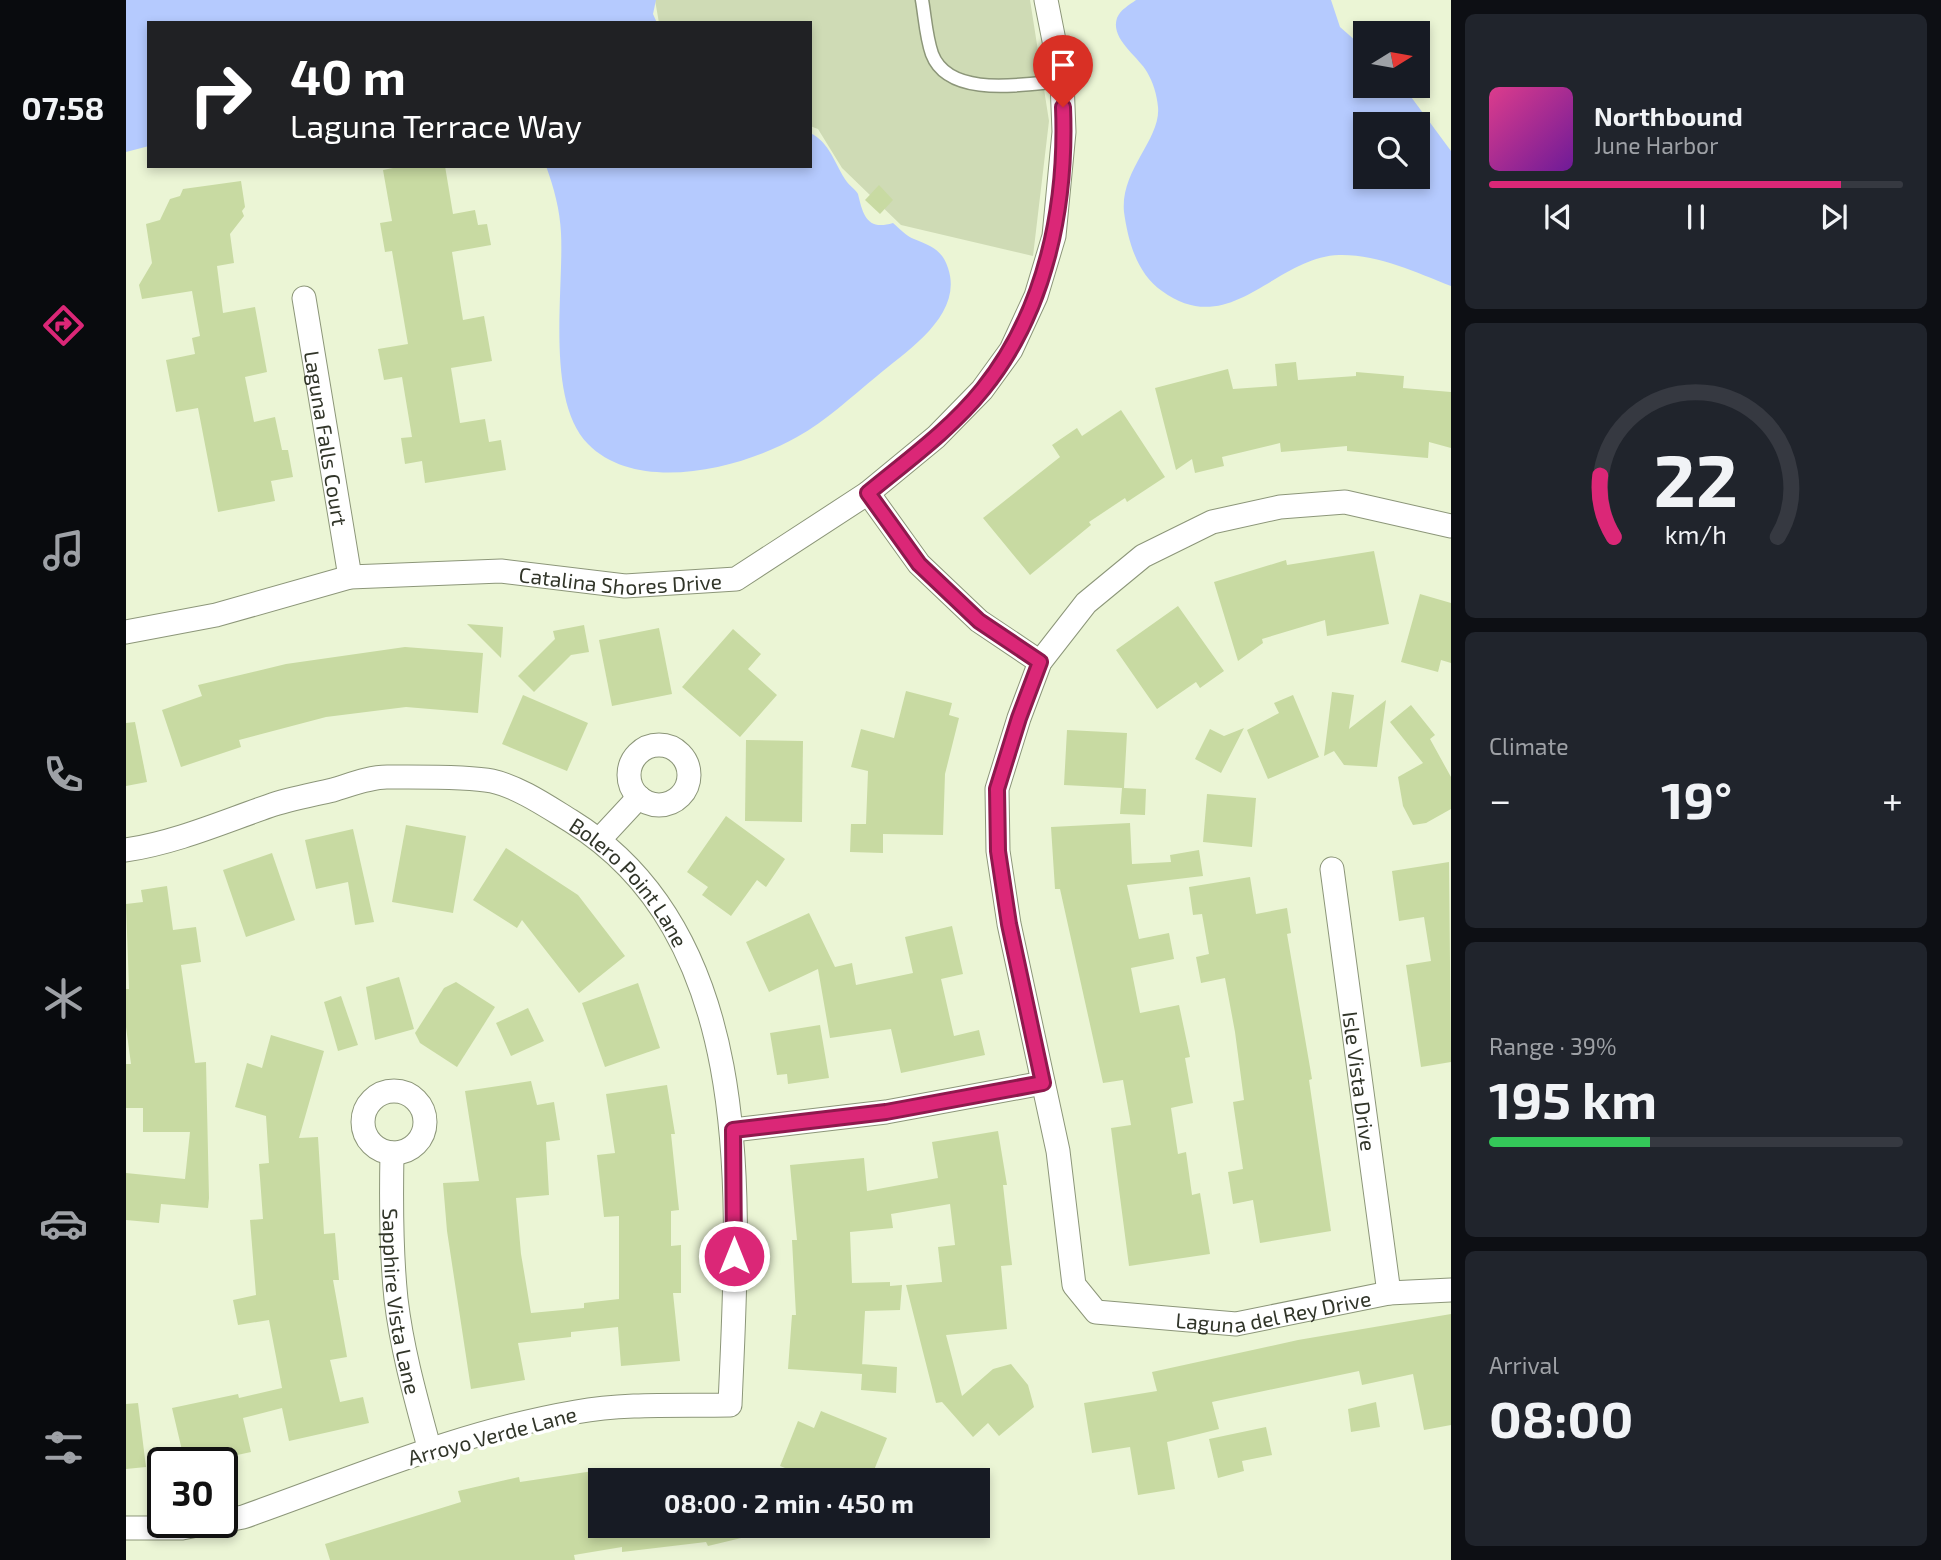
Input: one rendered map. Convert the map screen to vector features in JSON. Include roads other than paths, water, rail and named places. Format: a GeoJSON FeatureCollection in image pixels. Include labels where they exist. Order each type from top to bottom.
{"type":"FeatureCollection","features":[{"type":"Feature","properties":{"kind":"street","name":"Catalina Shores Drive"},"geometry":{"type":"LineString","coordinates":[[126,632],[216,615],[350,576],[501,571],[625,586],[736,579],[868,493],[936,437],[982,390],[1011,350],[1036,296],[1054,236],[1064,132],[1062,81],[1046,0]]}},
{"type":"Feature","properties":{"kind":"street","name":"Laguna Falls Court"},"geometry":{"type":"LineString","coordinates":[[304,298],[350,576]]}},
{"type":"Feature","properties":{"kind":"street"},"geometry":{"type":"LineString","coordinates":[[868,493],[919,564],[979,621],[1040,662]]}},
{"type":"Feature","properties":{"kind":"street"},"geometry":{"type":"LineString","coordinates":[[733,1130],[886,1112],[1043,1083],[1009,924],[998,851],[997,789],[1040,662],[1086,603],[1143,556],[1212,523],[1280,507],[1345,502],[1451,526]]}},
{"type":"Feature","properties":{"kind":"street","name":"Bolero Point Lane"},"geometry":{"type":"LineString","coordinates":[[126,850],[169,843],[272,805],[383,777],[493,781],[548,807],[600,839],[646,888],[685,943],[715,1031],[733,1130],[734,1307],[730,1405]]}},
{"type":"Feature","properties":{"kind":"street"},"geometry":{"type":"LineString","coordinates":[[600,839],[639,797]]}},
{"type":"Feature","properties":{"kind":"street","name":"Isle Vista Drive"},"geometry":{"type":"LineString","coordinates":[[1332,869],[1390,1293]]}},
{"type":"Feature","properties":{"kind":"street","name":"Laguna del Rey Drive"},"geometry":{"type":"LineString","coordinates":[[1043,1083],[1058,1152],[1074,1285],[1096,1312],[1236,1324],[1390,1293],[1451,1290]]}},
{"type":"Feature","properties":{"kind":"street","name":"Sapphire Vista Lane"},"geometry":{"type":"LineString","coordinates":[[392,1153],[391,1228],[396,1301],[409,1372],[429,1447]]}},
{"type":"Feature","properties":{"kind":"street","name":"Arroyo Verde Lane"},"geometry":{"type":"LineString","coordinates":[[238,1518],[429,1447],[578,1412],[649,1406],[730,1405]]}},
{"type":"Feature","properties":{"kind":"street"},"geometry":{"type":"LineString","coordinates":[[126,1528],[147,1528]]}},
{"type":"Feature","properties":{"kind":"lane"},"geometry":{"type":"LineString","coordinates":[[922,0],[933,55],[943,71],[982,86],[1062,81]]}},
{"type":"Feature","properties":{"kind":"water"},"geometry":{"type":"Polygon","coordinates":[[[126,0],[656,0],[653,14],[656,21],[147,21],[147,147],[126,152],[126,0]]]}},
{"type":"Feature","properties":{"kind":"water"},"geometry":{"type":"Polygon","coordinates":[[[1136,0],[1331,0],[1340,27],[1353,38],[1353,98],[1412,98],[1422,112],[1353,112],[1353,189],[1430,189],[1430,123],[1451,151],[1451,286],[1382,261],[1354,255],[1316,259],[1231,302],[1209,307],[1187,304],[1153,284],[1135,256],[1128,234],[1124,197],[1128,182],[1153,131],[1158,107],[1149,76],[1117,33],[1117,18],[1122,10],[1136,0]]]}},
{"type":"Feature","properties":{"kind":"water"},"geometry":{"type":"Polygon","coordinates":[[[812,134],[823,142],[847,182],[857,192],[864,215],[872,223],[893,223],[908,236],[939,252],[948,268],[951,285],[948,301],[930,330],[917,343],[838,408],[797,437],[749,458],[720,466],[691,471],[634,469],[609,460],[588,444],[575,425],[566,400],[561,373],[561,257],[556,199],[547,168],[812,168],[812,134]]]}}]}
